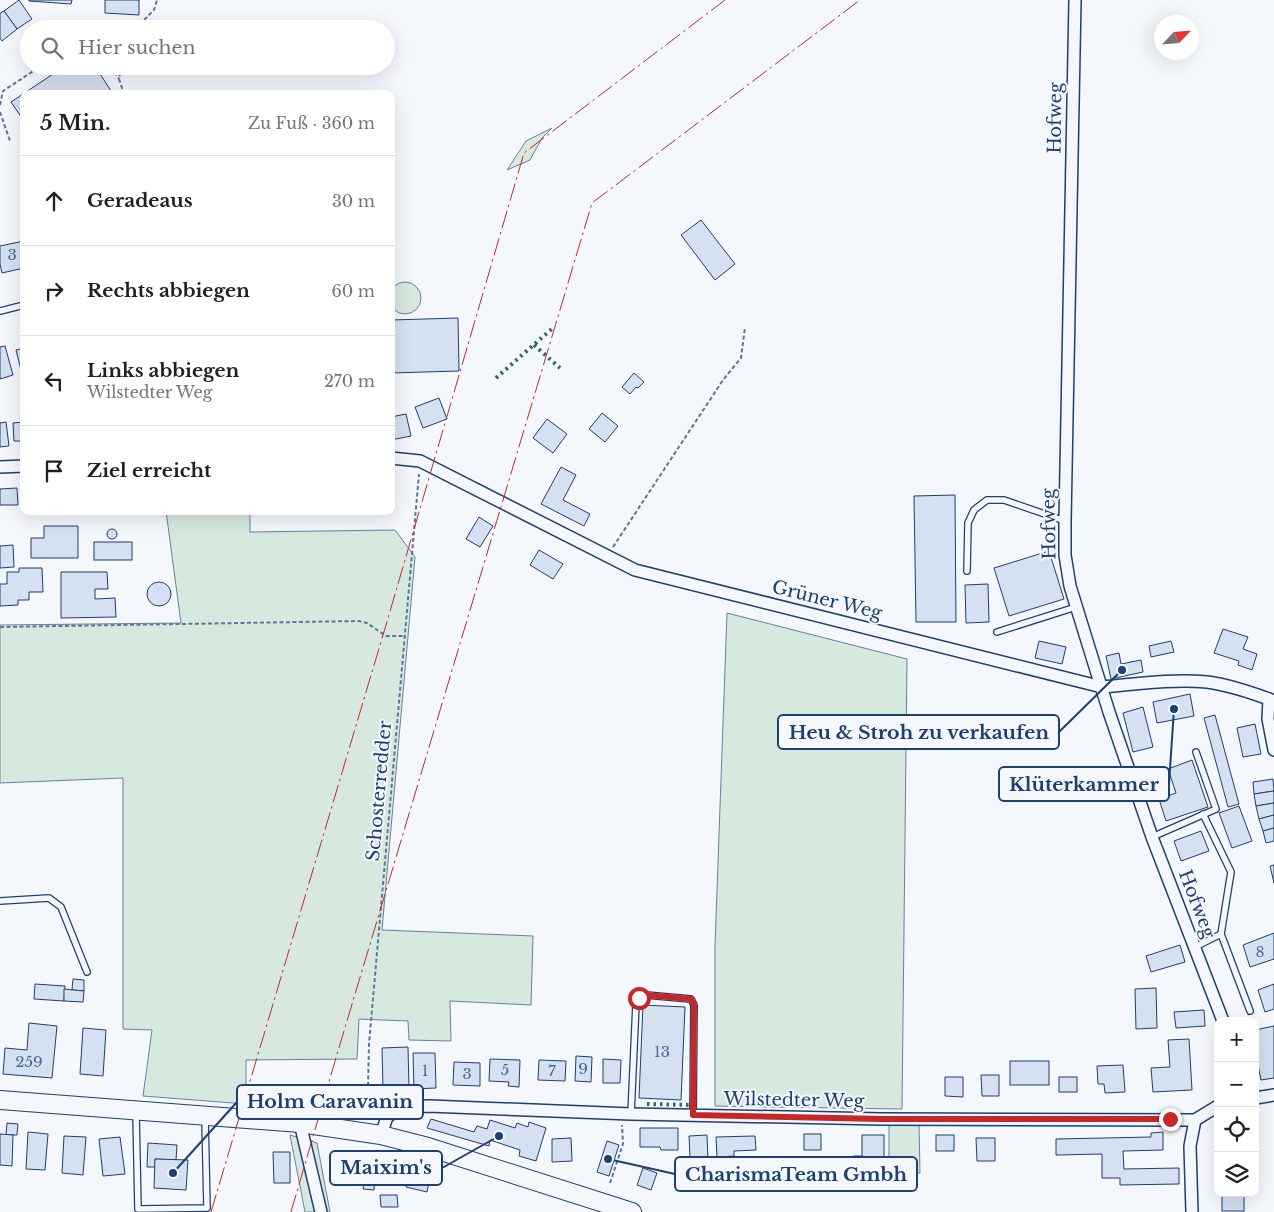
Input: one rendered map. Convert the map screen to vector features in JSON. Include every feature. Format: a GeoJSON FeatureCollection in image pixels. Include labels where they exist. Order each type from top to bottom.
{"type":"FeatureCollection","features":[{"type":"Feature","properties":{"kind":"main road"},"geometry":{"type":"LineString","coordinates":[[0,1100],[300,1123],[381,1135],[428,1147],[632,1212]]}},
{"type":"Feature","properties":{"kind":"street","name":"Hofweg"},"geometry":{"type":"LineString","coordinates":[[1075,0],[1065,555],[1070,586],[1109,712],[1152,837],[1221,1017]]}},
{"type":"Feature","properties":{"kind":"street","name":"Grüner Weg"},"geometry":{"type":"LineString","coordinates":[[395,459],[420,462],[635,570],[1102,687],[1167,681],[1208,682],[1228,686],[1271,700]]}},
{"type":"Feature","properties":{"kind":"street"},"geometry":{"type":"LineString","coordinates":[[0,467],[20,466]]}},
{"type":"Feature","properties":{"kind":"street"},"geometry":{"type":"LineString","coordinates":[[1271,700],[1268,719],[1274,750]]}},
{"type":"Feature","properties":{"kind":"street"},"geometry":{"type":"LineString","coordinates":[[1259,1097],[1274,1095]]}},
{"type":"Feature","properties":{"kind":"street","name":"Wilstedter Weg"},"geometry":{"type":"LineString","coordinates":[[387,1117],[402,1107],[430,1106],[626,1114],[882,1119],[1195,1120]]}},
{"type":"Feature","properties":{"kind":"street"},"geometry":{"type":"LineString","coordinates":[[1192,1212],[1190,1146],[1195,1120],[1216,1107]]}},
{"type":"Feature","properties":{"kind":"street"},"geometry":{"type":"LineString","coordinates":[[381,1135],[387,1117]]}},
{"type":"Feature","properties":{"kind":"street"},"geometry":{"type":"LineString","coordinates":[[300,1123],[321,1212]]}},
{"type":"Feature","properties":{"kind":"lane"},"geometry":{"type":"LineString","coordinates":[[0,311],[20,306]]}},
{"type":"Feature","properties":{"kind":"lane"},"geometry":{"type":"LineString","coordinates":[[967,571],[968,523],[974,510],[988,500],[1004,500],[1065,521]]}},
{"type":"Feature","properties":{"kind":"lane"},"geometry":{"type":"LineString","coordinates":[[997,632],[1076,607]]}},
{"type":"Feature","properties":{"kind":"lane"},"geometry":{"type":"LineString","coordinates":[[1152,837],[1216,809],[1196,752]]}},
{"type":"Feature","properties":{"kind":"lane"},"geometry":{"type":"LineString","coordinates":[[1203,814],[1231,872],[1221,934],[1250,1011]]}},
{"type":"Feature","properties":{"kind":"lane"},"geometry":{"type":"LineString","coordinates":[[0,901],[49,898],[61,907],[87,972]]}},
{"type":"Feature","properties":{"kind":"lane"},"geometry":{"type":"LineString","coordinates":[[1195,947],[1221,934]]}},
{"type":"Feature","properties":{"kind":"lane"},"geometry":{"type":"LineString","coordinates":[[626,1114],[636,1004],[639,998],[646,995],[691,999],[694,1005],[693,1115]]}},
{"type":"Feature","properties":{"kind":"lane"},"geometry":{"type":"LineString","coordinates":[[136,1111],[138,1210],[149,1211],[207,1208],[205,1116]]}},
{"type":"Feature","properties":{"kind":"path"},"geometry":{"type":"LineString","coordinates":[[144,20],[154,10],[157,0]]}},
{"type":"Feature","properties":{"kind":"path"},"geometry":{"type":"LineString","coordinates":[[0,105],[3,91],[27,75]]}},
{"type":"Feature","properties":{"kind":"path"},"geometry":{"type":"LineString","coordinates":[[117,75],[123,90]]}},
{"type":"Feature","properties":{"kind":"path"},"geometry":{"type":"LineString","coordinates":[[119,79],[120,75]]}},
{"type":"Feature","properties":{"kind":"path"},"geometry":{"type":"LineString","coordinates":[[0,112],[10,142]]}},
{"type":"Feature","properties":{"kind":"path"},"geometry":{"type":"LineString","coordinates":[[607,556],[723,380],[741,358],[745,327]]}},
{"type":"Feature","properties":{"kind":"path","name":"Schosterredder"},"geometry":{"type":"LineString","coordinates":[[387,1117],[368,1088],[369,1044],[420,462]]}},
{"type":"Feature","properties":{"kind":"path"},"geometry":{"type":"LineString","coordinates":[[0,627],[359,621],[367,623],[386,636],[405,636]]}},
{"type":"Feature","properties":{"kind":"path"},"geometry":{"type":"LineString","coordinates":[[610,1183],[623,1144],[626,1114]]}},
{"type":"Feature","properties":{"kind":"shaded area"},"geometry":{"type":"Polygon","coordinates":[[[552,128],[542,138],[530,160],[507,170],[526,141],[552,128]]]}},
{"type":"Feature","properties":{"kind":"shaded area"},"geometry":{"type":"Polygon","coordinates":[[[399,283],[411,283],[420,292],[420,304],[411,313],[399,313],[395,310],[395,286],[399,283]]]}},
{"type":"Feature","properties":{"kind":"shaded area"},"geometry":{"type":"Polygon","coordinates":[[[167,515],[250,515],[250,532],[395,530],[415,557],[382,930],[533,936],[531,1005],[450,1001],[451,1041],[409,1040],[408,1021],[359,1019],[357,1059],[246,1060],[246,1104],[143,1096],[152,1030],[123,1029],[123,778],[0,783],[0,625],[181,623],[167,515]]]}},
{"type":"Feature","properties":{"kind":"shaded area"},"geometry":{"type":"Polygon","coordinates":[[[727,613],[907,659],[902,1109],[715,1106],[715,946],[727,613]]]}},
{"type":"Feature","properties":{"kind":"shaded area"},"geometry":{"type":"Polygon","coordinates":[[[889,1123],[919,1124],[920,1173],[889,1176],[889,1123]]]}},
{"type":"Feature","properties":{"kind":"shaded area"},"geometry":{"type":"Polygon","coordinates":[[[290,1135],[317,1143],[330,1212],[305,1212],[290,1135]]]}},
{"type":"Feature","properties":{"kind":"building"},"geometry":{"type":"Polygon","coordinates":[[[19,0],[32,19],[20,20],[20,27],[17,29],[4,11],[19,0]]]}},
{"type":"Feature","properties":{"kind":"building"},"geometry":{"type":"Polygon","coordinates":[[[29,0],[72,0],[71,4],[29,0]]]}},
{"type":"Feature","properties":{"kind":"building"},"geometry":{"type":"Polygon","coordinates":[[[105,0],[139,0],[139,15],[105,13],[105,0]]]}},
{"type":"Feature","properties":{"kind":"building"},"geometry":{"type":"Polygon","coordinates":[[[4,11],[17,29],[2,41],[0,38],[0,13],[4,11]]]}},
{"type":"Feature","properties":{"kind":"building"},"geometry":{"type":"Polygon","coordinates":[[[52,75],[101,75],[110,90],[29,90],[52,75]]]}},
{"type":"Feature","properties":{"kind":"building"},"geometry":{"type":"Polygon","coordinates":[[[20,96],[20,115],[11,102],[20,96]]]}},
{"type":"Feature","properties":{"kind":"building"},"geometry":{"type":"Polygon","coordinates":[[[701,220],[735,264],[715,280],[681,235],[701,220]]]}},
{"type":"Feature","properties":{"kind":"building"},"geometry":{"type":"Polygon","coordinates":[[[20,242],[20,269],[2,273],[0,246],[20,242]]]}},
{"type":"Feature","properties":{"kind":"building"},"geometry":{"type":"Polygon","coordinates":[[[458,318],[459,371],[395,373],[395,320],[458,318]]]}},
{"type":"Feature","properties":{"kind":"building"},"geometry":{"type":"Polygon","coordinates":[[[5,346],[13,375],[0,379],[0,347],[5,346]]]}},
{"type":"Feature","properties":{"kind":"building"},"geometry":{"type":"Polygon","coordinates":[[[20,349],[20,366],[16,350],[20,349]]]}},
{"type":"Feature","properties":{"kind":"building"},"geometry":{"type":"Polygon","coordinates":[[[634,373],[644,382],[630,394],[622,387],[634,373]]]}},
{"type":"Feature","properties":{"kind":"building"},"geometry":{"type":"Polygon","coordinates":[[[439,398],[447,419],[423,428],[415,407],[439,398]]]}},
{"type":"Feature","properties":{"kind":"building"},"geometry":{"type":"Polygon","coordinates":[[[602,413],[618,426],[605,442],[589,429],[602,413]]]}},
{"type":"Feature","properties":{"kind":"building"},"geometry":{"type":"Polygon","coordinates":[[[406,414],[411,436],[395,439],[395,416],[406,414]]]}},
{"type":"Feature","properties":{"kind":"building"},"geometry":{"type":"Polygon","coordinates":[[[547,419],[567,434],[553,453],[533,438],[547,419]]]}},
{"type":"Feature","properties":{"kind":"building"},"geometry":{"type":"Polygon","coordinates":[[[6,422],[9,446],[0,447],[0,423],[6,422]]]}},
{"type":"Feature","properties":{"kind":"building"},"geometry":{"type":"Polygon","coordinates":[[[20,422],[20,441],[14,441],[13,423],[20,422]]]}},
{"type":"Feature","properties":{"kind":"building"},"geometry":{"type":"Polygon","coordinates":[[[561,467],[576,475],[563,500],[590,514],[584,526],[541,504],[561,467]]]}},
{"type":"Feature","properties":{"kind":"building"},"geometry":{"type":"Polygon","coordinates":[[[17,488],[18,505],[0,505],[0,489],[17,488]]]}},
{"type":"Feature","properties":{"kind":"building"},"geometry":{"type":"Polygon","coordinates":[[[955,495],[956,622],[916,622],[914,496],[955,495]]]}},
{"type":"Feature","properties":{"kind":"building"},"geometry":{"type":"Polygon","coordinates":[[[479,517],[493,526],[480,547],[466,539],[479,517]]]}},
{"type":"Feature","properties":{"kind":"building"},"geometry":{"type":"Polygon","coordinates":[[[44,526],[78,526],[78,558],[31,558],[31,538],[44,538],[44,526]]]}},
{"type":"Feature","properties":{"kind":"building"},"geometry":{"type":"Polygon","coordinates":[[[110,529],[114,529],[117,534],[116,538],[110,539],[107,536],[107,532],[110,529]]]}},
{"type":"Feature","properties":{"kind":"building"},"geometry":{"type":"Polygon","coordinates":[[[94,542],[132,542],[132,560],[94,560],[94,542]]]}},
{"type":"Feature","properties":{"kind":"building"},"geometry":{"type":"Polygon","coordinates":[[[13,545],[14,567],[0,568],[0,546],[13,545]]]}},
{"type":"Feature","properties":{"kind":"building"},"geometry":{"type":"Polygon","coordinates":[[[539,550],[563,564],[553,579],[530,565],[539,550]]]}},
{"type":"Feature","properties":{"kind":"building"},"geometry":{"type":"Polygon","coordinates":[[[1049,551],[1064,599],[1009,616],[994,568],[1049,551]]]}},
{"type":"Feature","properties":{"kind":"building"},"geometry":{"type":"Polygon","coordinates":[[[19,568],[42,568],[43,592],[29,592],[29,600],[18,600],[18,605],[0,606],[0,584],[7,584],[7,572],[19,572],[19,568]]]}},
{"type":"Feature","properties":{"kind":"building"},"geometry":{"type":"Polygon","coordinates":[[[61,572],[107,572],[108,589],[95,589],[95,599],[115,598],[116,617],[61,618],[61,572]]]}},
{"type":"Feature","properties":{"kind":"building"},"geometry":{"type":"Polygon","coordinates":[[[159,582],[167,586],[171,594],[167,602],[159,606],[151,602],[147,594],[151,586],[159,582]]]}},
{"type":"Feature","properties":{"kind":"building"},"geometry":{"type":"Polygon","coordinates":[[[988,584],[989,622],[966,623],[965,585],[988,584]]]}},
{"type":"Feature","properties":{"kind":"building"},"geometry":{"type":"Polygon","coordinates":[[[1223,629],[1248,637],[1243,649],[1257,654],[1252,670],[1238,665],[1239,661],[1214,653],[1223,629]]]}},
{"type":"Feature","properties":{"kind":"building"},"geometry":{"type":"Polygon","coordinates":[[[1039,641],[1066,647],[1062,664],[1035,658],[1039,641]]]}},
{"type":"Feature","properties":{"kind":"building"},"geometry":{"type":"Polygon","coordinates":[[[1171,641],[1174,652],[1151,657],[1149,646],[1171,641]]]}},
{"type":"Feature","properties":{"kind":"building"},"geometry":{"type":"Polygon","coordinates":[[[1119,653],[1121,664],[1141,660],[1143,672],[1111,679],[1106,656],[1119,653]]]}},
{"type":"Feature","properties":{"kind":"building"},"geometry":{"type":"Polygon","coordinates":[[[1190,694],[1194,716],[1157,723],[1153,702],[1190,694]]]}},
{"type":"Feature","properties":{"kind":"building"},"geometry":{"type":"Polygon","coordinates":[[[1143,707],[1153,747],[1133,752],[1123,713],[1143,707]]]}},
{"type":"Feature","properties":{"kind":"building"},"geometry":{"type":"Polygon","coordinates":[[[1215,715],[1239,804],[1228,807],[1204,718],[1215,715]]]}},
{"type":"Feature","properties":{"kind":"building"},"geometry":{"type":"Polygon","coordinates":[[[1255,724],[1261,754],[1243,757],[1237,728],[1255,724]]]}},
{"type":"Feature","properties":{"kind":"building"},"geometry":{"type":"Polygon","coordinates":[[[1192,760],[1208,807],[1166,821],[1159,799],[1176,793],[1168,769],[1192,760]]]}},
{"type":"Feature","properties":{"kind":"building"},"geometry":{"type":"Polygon","coordinates":[[[1273,779],[1274,791],[1254,794],[1253,782],[1273,779]]]}},
{"type":"Feature","properties":{"kind":"building"},"geometry":{"type":"Polygon","coordinates":[[[1274,791],[1274,803],[1256,806],[1254,794],[1274,791]]]}},
{"type":"Feature","properties":{"kind":"building"},"geometry":{"type":"Polygon","coordinates":[[[1274,803],[1274,815],[1259,819],[1256,806],[1274,803]]]}},
{"type":"Feature","properties":{"kind":"building"},"geometry":{"type":"Polygon","coordinates":[[[1239,806],[1252,841],[1232,848],[1219,813],[1239,806]]]}},
{"type":"Feature","properties":{"kind":"building"},"geometry":{"type":"Polygon","coordinates":[[[1274,815],[1274,828],[1263,831],[1259,819],[1274,815]]]}},
{"type":"Feature","properties":{"kind":"building"},"geometry":{"type":"Polygon","coordinates":[[[1274,828],[1274,841],[1266,843],[1263,831],[1274,828]]]}},
{"type":"Feature","properties":{"kind":"building"},"geometry":{"type":"Polygon","coordinates":[[[1201,831],[1209,851],[1181,861],[1174,841],[1201,831]]]}},
{"type":"Feature","properties":{"kind":"building"},"geometry":{"type":"Polygon","coordinates":[[[1274,865],[1274,883],[1270,866],[1274,865]]]}},
{"type":"Feature","properties":{"kind":"building"},"geometry":{"type":"Polygon","coordinates":[[[1274,933],[1274,959],[1250,967],[1243,945],[1274,933]]]}},
{"type":"Feature","properties":{"kind":"building"},"geometry":{"type":"Polygon","coordinates":[[[1180,945],[1185,962],[1151,972],[1146,956],[1180,945]]]}},
{"type":"Feature","properties":{"kind":"building"},"geometry":{"type":"Polygon","coordinates":[[[73,979],[84,980],[84,991],[72,990],[73,979]]]}},
{"type":"Feature","properties":{"kind":"building"},"geometry":{"type":"Polygon","coordinates":[[[35,984],[65,986],[64,1001],[34,999],[35,984]]]}},
{"type":"Feature","properties":{"kind":"building"},"geometry":{"type":"Polygon","coordinates":[[[1274,984],[1274,1009],[1265,1012],[1258,990],[1274,984]]]}},
{"type":"Feature","properties":{"kind":"building"},"geometry":{"type":"Polygon","coordinates":[[[1156,988],[1157,1028],[1136,1029],[1135,989],[1156,988]]]}},
{"type":"Feature","properties":{"kind":"building"},"geometry":{"type":"Polygon","coordinates":[[[64,989],[84,991],[83,1002],[64,1001],[64,989]]]}},
{"type":"Feature","properties":{"kind":"building"},"geometry":{"type":"Polygon","coordinates":[[[643,1005],[685,1007],[681,1100],[639,1098],[643,1005]]]}},
{"type":"Feature","properties":{"kind":"building"},"geometry":{"type":"Polygon","coordinates":[[[1204,1010],[1205,1026],[1176,1028],[1174,1012],[1204,1010]]]}},
{"type":"Feature","properties":{"kind":"building"},"geometry":{"type":"Polygon","coordinates":[[[29,1023],[57,1026],[52,1078],[3,1074],[5,1048],[27,1050],[29,1023]]]}},
{"type":"Feature","properties":{"kind":"building"},"geometry":{"type":"Polygon","coordinates":[[[1274,1026],[1274,1078],[1261,1080],[1259,1070],[1259,1029],[1274,1026]]]}},
{"type":"Feature","properties":{"kind":"building"},"geometry":{"type":"Polygon","coordinates":[[[83,1028],[106,1030],[103,1076],[80,1074],[83,1028]]]}},
{"type":"Feature","properties":{"kind":"building"},"geometry":{"type":"Polygon","coordinates":[[[1189,1039],[1192,1090],[1153,1092],[1151,1068],[1170,1067],[1168,1040],[1189,1039]]]}},
{"type":"Feature","properties":{"kind":"building"},"geometry":{"type":"Polygon","coordinates":[[[408,1047],[409,1089],[383,1089],[382,1048],[408,1047]]]}},
{"type":"Feature","properties":{"kind":"building"},"geometry":{"type":"Polygon","coordinates":[[[413,1053],[435,1053],[436,1088],[414,1089],[413,1053]]]}},
{"type":"Feature","properties":{"kind":"building"},"geometry":{"type":"Polygon","coordinates":[[[576,1056],[592,1057],[591,1082],[575,1081],[576,1056]]]}},
{"type":"Feature","properties":{"kind":"building"},"geometry":{"type":"Polygon","coordinates":[[[490,1059],[520,1060],[519,1087],[508,1086],[509,1082],[489,1081],[490,1059]]]}},
{"type":"Feature","properties":{"kind":"building"},"geometry":{"type":"Polygon","coordinates":[[[603,1059],[621,1060],[620,1083],[603,1083],[603,1059]]]}},
{"type":"Feature","properties":{"kind":"building"},"geometry":{"type":"Polygon","coordinates":[[[539,1060],[566,1061],[565,1081],[538,1080],[539,1060]]]}},
{"type":"Feature","properties":{"kind":"building"},"geometry":{"type":"Polygon","coordinates":[[[1010,1061],[1049,1061],[1049,1085],[1010,1085],[1010,1061]]]}},
{"type":"Feature","properties":{"kind":"building"},"geometry":{"type":"Polygon","coordinates":[[[454,1062],[480,1063],[480,1086],[453,1085],[454,1062]]]}},
{"type":"Feature","properties":{"kind":"building"},"geometry":{"type":"Polygon","coordinates":[[[1123,1065],[1125,1092],[1105,1093],[1104,1084],[1098,1084],[1097,1066],[1123,1065]]]}},
{"type":"Feature","properties":{"kind":"building"},"geometry":{"type":"Polygon","coordinates":[[[981,1075],[999,1075],[999,1096],[982,1096],[981,1075]]]}},
{"type":"Feature","properties":{"kind":"building"},"geometry":{"type":"Polygon","coordinates":[[[945,1077],[963,1077],[963,1097],[945,1096],[945,1077]]]}},
{"type":"Feature","properties":{"kind":"building"},"geometry":{"type":"Polygon","coordinates":[[[1059,1077],[1077,1077],[1077,1092],[1059,1092],[1059,1077]]]}},
{"type":"Feature","properties":{"kind":"building"},"geometry":{"type":"Polygon","coordinates":[[[431,1119],[474,1132],[477,1126],[487,1129],[490,1120],[515,1128],[517,1123],[528,1127],[529,1122],[546,1128],[536,1161],[519,1156],[520,1150],[490,1140],[489,1146],[427,1128],[431,1119]]]}},
{"type":"Feature","properties":{"kind":"building"},"geometry":{"type":"Polygon","coordinates":[[[7,1123],[18,1124],[17,1135],[6,1135],[7,1123]]]}},
{"type":"Feature","properties":{"kind":"building"},"geometry":{"type":"Polygon","coordinates":[[[640,1128],[678,1128],[678,1150],[661,1150],[660,1147],[640,1147],[640,1128]]]}},
{"type":"Feature","properties":{"kind":"building"},"geometry":{"type":"Polygon","coordinates":[[[28,1132],[48,1134],[45,1170],[26,1169],[28,1132]]]}},
{"type":"Feature","properties":{"kind":"building"},"geometry":{"type":"Polygon","coordinates":[[[1163,1132],[1163,1150],[1123,1151],[1124,1169],[1179,1168],[1179,1184],[1120,1185],[1120,1178],[1102,1178],[1102,1154],[1056,1155],[1056,1139],[1151,1137],[1151,1133],[1163,1132]]]}},
{"type":"Feature","properties":{"kind":"building"},"geometry":{"type":"Polygon","coordinates":[[[0,1134],[13,1135],[12,1166],[0,1165],[0,1134]]]}},
{"type":"Feature","properties":{"kind":"building"},"geometry":{"type":"Polygon","coordinates":[[[804,1134],[821,1134],[821,1150],[804,1150],[804,1134]]]}},
{"type":"Feature","properties":{"kind":"building"},"geometry":{"type":"Polygon","coordinates":[[[707,1135],[708,1158],[690,1158],[689,1136],[707,1135]]]}},
{"type":"Feature","properties":{"kind":"building"},"geometry":{"type":"Polygon","coordinates":[[[862,1135],[884,1135],[884,1170],[852,1170],[853,1156],[862,1156],[862,1135]]]}},
{"type":"Feature","properties":{"kind":"building"},"geometry":{"type":"Polygon","coordinates":[[[936,1135],[954,1135],[954,1151],[936,1151],[936,1135]]]}},
{"type":"Feature","properties":{"kind":"building"},"geometry":{"type":"Polygon","coordinates":[[[64,1136],[86,1137],[83,1175],[62,1173],[64,1136]]]}},
{"type":"Feature","properties":{"kind":"building"},"geometry":{"type":"Polygon","coordinates":[[[755,1136],[756,1150],[734,1151],[734,1156],[717,1157],[716,1137],[755,1136]]]}},
{"type":"Feature","properties":{"kind":"building"},"geometry":{"type":"Polygon","coordinates":[[[120,1137],[125,1174],[103,1176],[99,1139],[120,1137]]]}},
{"type":"Feature","properties":{"kind":"building"},"geometry":{"type":"Polygon","coordinates":[[[571,1138],[572,1161],[552,1162],[552,1139],[571,1138]]]}},
{"type":"Feature","properties":{"kind":"building"},"geometry":{"type":"Polygon","coordinates":[[[976,1138],[995,1138],[995,1161],[977,1161],[976,1138]]]}},
{"type":"Feature","properties":{"kind":"building"},"geometry":{"type":"Polygon","coordinates":[[[607,1141],[619,1145],[609,1176],[597,1172],[607,1141]]]}},
{"type":"Feature","properties":{"kind":"building"},"geometry":{"type":"Polygon","coordinates":[[[148,1143],[177,1145],[176,1160],[155,1159],[155,1167],[147,1167],[148,1143]]]}},
{"type":"Feature","properties":{"kind":"building"},"geometry":{"type":"Polygon","coordinates":[[[273,1152],[290,1152],[290,1183],[274,1183],[273,1152]]]}},
{"type":"Feature","properties":{"kind":"building"},"geometry":{"type":"Polygon","coordinates":[[[155,1159],[188,1160],[186,1190],[154,1188],[155,1159]]]}},
{"type":"Feature","properties":{"kind":"building"},"geometry":{"type":"Polygon","coordinates":[[[346,1159],[376,1162],[374,1190],[363,1189],[364,1180],[345,1179],[346,1159]]]}},
{"type":"Feature","properties":{"kind":"building"},"geometry":{"type":"Polygon","coordinates":[[[411,1167],[431,1172],[427,1192],[406,1187],[411,1167]]]}},
{"type":"Feature","properties":{"kind":"building"},"geometry":{"type":"Polygon","coordinates":[[[643,1168],[657,1173],[651,1190],[637,1185],[643,1168]]]}},
{"type":"Feature","properties":{"kind":"building"},"geometry":{"type":"Polygon","coordinates":[[[380,1195],[397,1195],[398,1207],[381,1207],[380,1195]]]}},
{"type":"Feature","properties":{"kind":"building"},"geometry":{"type":"Polygon","coordinates":[[[1222,1197],[1244,1197],[1244,1211],[1222,1211],[1222,1197]]]}},
{"type":"Feature","properties":{"kind":"hedge"},"geometry":{"type":"LineString","coordinates":[[496,378],[554,327]]}},
{"type":"Feature","properties":{"kind":"hedge"},"geometry":{"type":"LineString","coordinates":[[534,345],[560,368]]}},
{"type":"Feature","properties":{"kind":"hedge"},"geometry":{"type":"LineString","coordinates":[[647,1104],[692,1105]]}},
{"type":"Feature","properties":{"kind":"power"},"geometry":{"type":"LineString","coordinates":[[211,1212],[524,153],[725,0]]}},
{"type":"Feature","properties":{"kind":"power"},"geometry":{"type":"LineString","coordinates":[[291,1212],[592,203],[860,0]]}},
{"type":"Feature","properties":{"kind":"place","name":"Heu & Stroh zu verkaufen"},"geometry":{"type":"Point","coordinates":[1122,670]}},
{"type":"Feature","properties":{"kind":"place","name":"Klüterkammer"},"geometry":{"type":"Point","coordinates":[1174,709]}},
{"type":"Feature","properties":{"kind":"place","name":"Maixim's"},"geometry":{"type":"Point","coordinates":[499,1136]}},
{"type":"Feature","properties":{"kind":"place","name":"CharismaTeam Gmbh"},"geometry":{"type":"Point","coordinates":[608,1159]}},
{"type":"Feature","properties":{"kind":"place","name":"Holm Caravanin"},"geometry":{"type":"Point","coordinates":[173,1173]}},
{"type":"Feature","properties":{"kind":"route"},"geometry":{"type":"LineString","coordinates":[[639,998],[646,995],[691,999],[694,1005],[693,1115],[882,1119],[1170,1119]]}}]}
